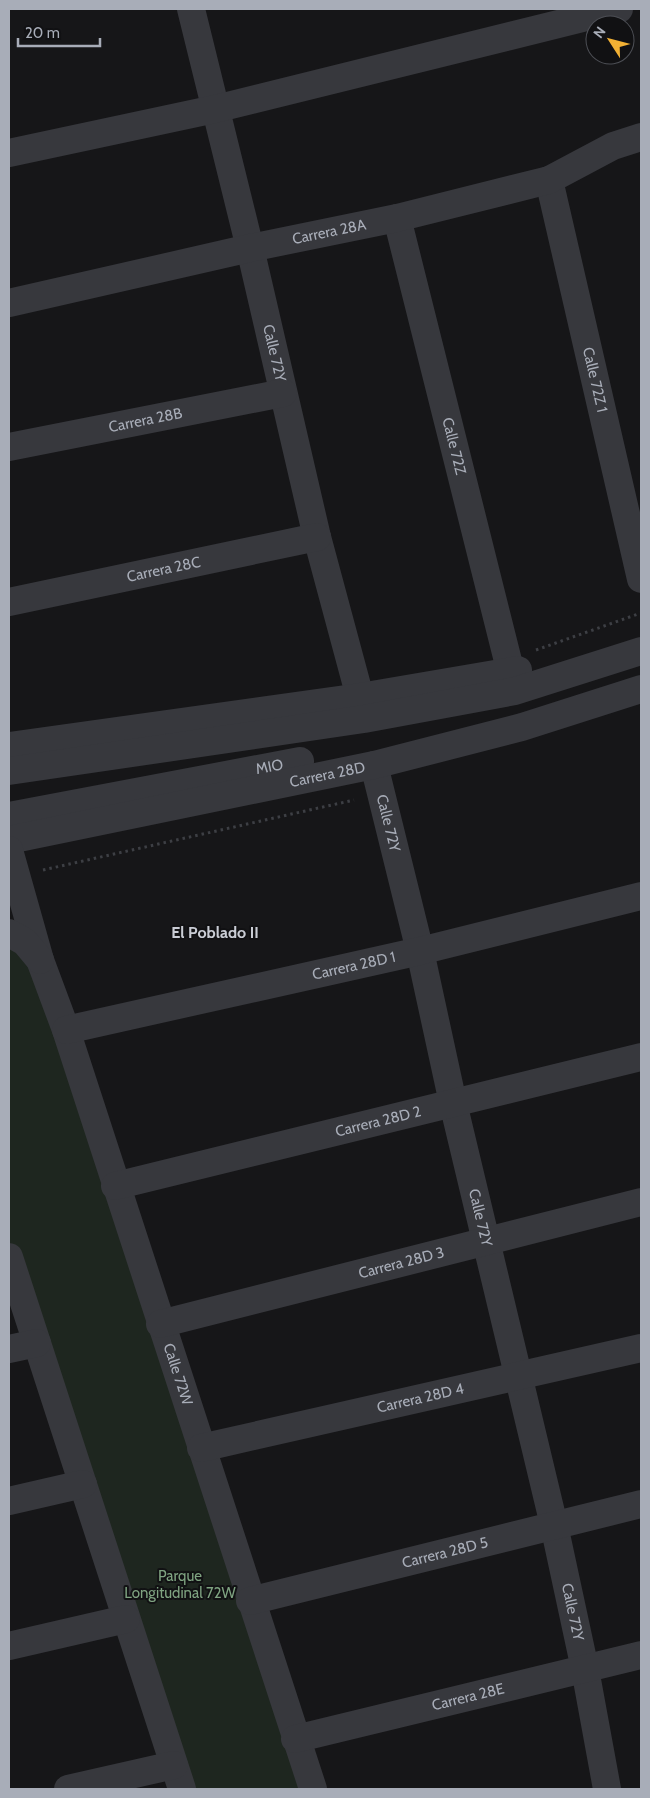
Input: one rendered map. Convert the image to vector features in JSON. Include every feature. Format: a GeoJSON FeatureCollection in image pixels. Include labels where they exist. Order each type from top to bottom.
{"type":"FeatureCollection","features":[{"type":"Feature","properties":{"kind":"street","name":"Calle 72Y"},"geometry":{"type":"LineString","coordinates":[[191,9],[250,248],[317,537],[360,697]]}},
{"type":"Feature","properties":{"kind":"street"},"geometry":{"type":"LineString","coordinates":[[9,153],[215,109],[619,9]]}},
{"type":"Feature","properties":{"kind":"street","name":"Carrera 28A"},"geometry":{"type":"LineString","coordinates":[[9,303],[250,248],[397,218],[549,180],[613,146],[641,137]]}},
{"type":"Feature","properties":{"kind":"street","name":"Calle 72Z 1"},"geometry":{"type":"LineString","coordinates":[[549,180],[641,579]]}},
{"type":"Feature","properties":{"kind":"street","name":"Calle 72Z"},"geometry":{"type":"LineString","coordinates":[[397,218],[511,673]]}},
{"type":"Feature","properties":{"kind":"street","name":"Carrera 28B"},"geometry":{"type":"LineString","coordinates":[[9,447],[283,393]]}},
{"type":"Feature","properties":{"kind":"street","name":"Carrera 28C"},"geometry":{"type":"LineString","coordinates":[[9,602],[317,537]]}},
{"type":"Feature","properties":{"kind":"street"},"geometry":{"type":"LineString","coordinates":[[9,746],[360,697],[511,673],[641,631]]}},
{"type":"Feature","properties":{"kind":"street"},"geometry":{"type":"LineString","coordinates":[[9,771],[364,719],[515,691],[641,651]]}},
{"type":"Feature","properties":{"kind":"street","name":"MIO"},"geometry":{"type":"LineString","coordinates":[[9,816],[371,748],[519,709],[641,669]]}},
{"type":"Feature","properties":{"kind":"street","name":"Carrera 28D"},"geometry":{"type":"LineString","coordinates":[[9,840],[374,765],[522,727],[641,689]]}},
{"type":"Feature","properties":{"kind":"street","name":"Calle 72Y"},"geometry":{"type":"LineString","coordinates":[[374,765],[420,952],[485,1240],[554,1525],[585,1669],[607,1789]]}},
{"type":"Feature","properties":{"kind":"street","name":"Calle 72W"},"geometry":{"type":"LineString","coordinates":[[9,850],[40,960],[66,1030],[250,1601],[313,1789]]}},
{"type":"Feature","properties":{"kind":"street","name":"Carrera 28D 1"},"geometry":{"type":"LineString","coordinates":[[66,1030],[420,952],[641,896]]}},
{"type":"Feature","properties":{"kind":"street","name":"Calle 72W"},"geometry":{"type":"LineString","coordinates":[[9,933],[26,942],[40,960]]}},
{"type":"Feature","properties":{"kind":"street","name":"Carrera 28D 2"},"geometry":{"type":"LineString","coordinates":[[115,1186],[641,1057]]}},
{"type":"Feature","properties":{"kind":"street","name":"Carrera 28D 3"},"geometry":{"type":"LineString","coordinates":[[160,1324],[485,1240],[641,1202]]}},
{"type":"Feature","properties":{"kind":"street"},"geometry":{"type":"LineString","coordinates":[[9,1257],[178,1777],[68,1789]]}},
{"type":"Feature","properties":{"kind":"street"},"geometry":{"type":"LineString","coordinates":[[9,1349],[37,1343]]}},
{"type":"Feature","properties":{"kind":"street","name":"Carrera 28D 4"},"geometry":{"type":"LineString","coordinates":[[201,1448],[641,1348]]}},
{"type":"Feature","properties":{"kind":"street"},"geometry":{"type":"LineString","coordinates":[[9,1501],[83,1484]]}},
{"type":"Feature","properties":{"kind":"street","name":"Carrera 28D 5"},"geometry":{"type":"LineString","coordinates":[[250,1601],[641,1504]]}},
{"type":"Feature","properties":{"kind":"street"},"geometry":{"type":"LineString","coordinates":[[9,1646],[126,1619]]}},
{"type":"Feature","properties":{"kind":"street","name":"Carrera 28E"},"geometry":{"type":"LineString","coordinates":[[295,1739],[641,1655]]}},
{"type":"Feature","properties":{"kind":"green space","name":"Parque Longitudinal 72W"},"geometry":{"type":"Polygon","coordinates":[[[9,933],[25,942],[313,1789],[182,1789],[9,1257],[9,933]]]}},
{"type":"Feature","properties":{"kind":"district","name":"El Poblado II"},"geometry":{"type":"Point","coordinates":[215,932]}}]}
